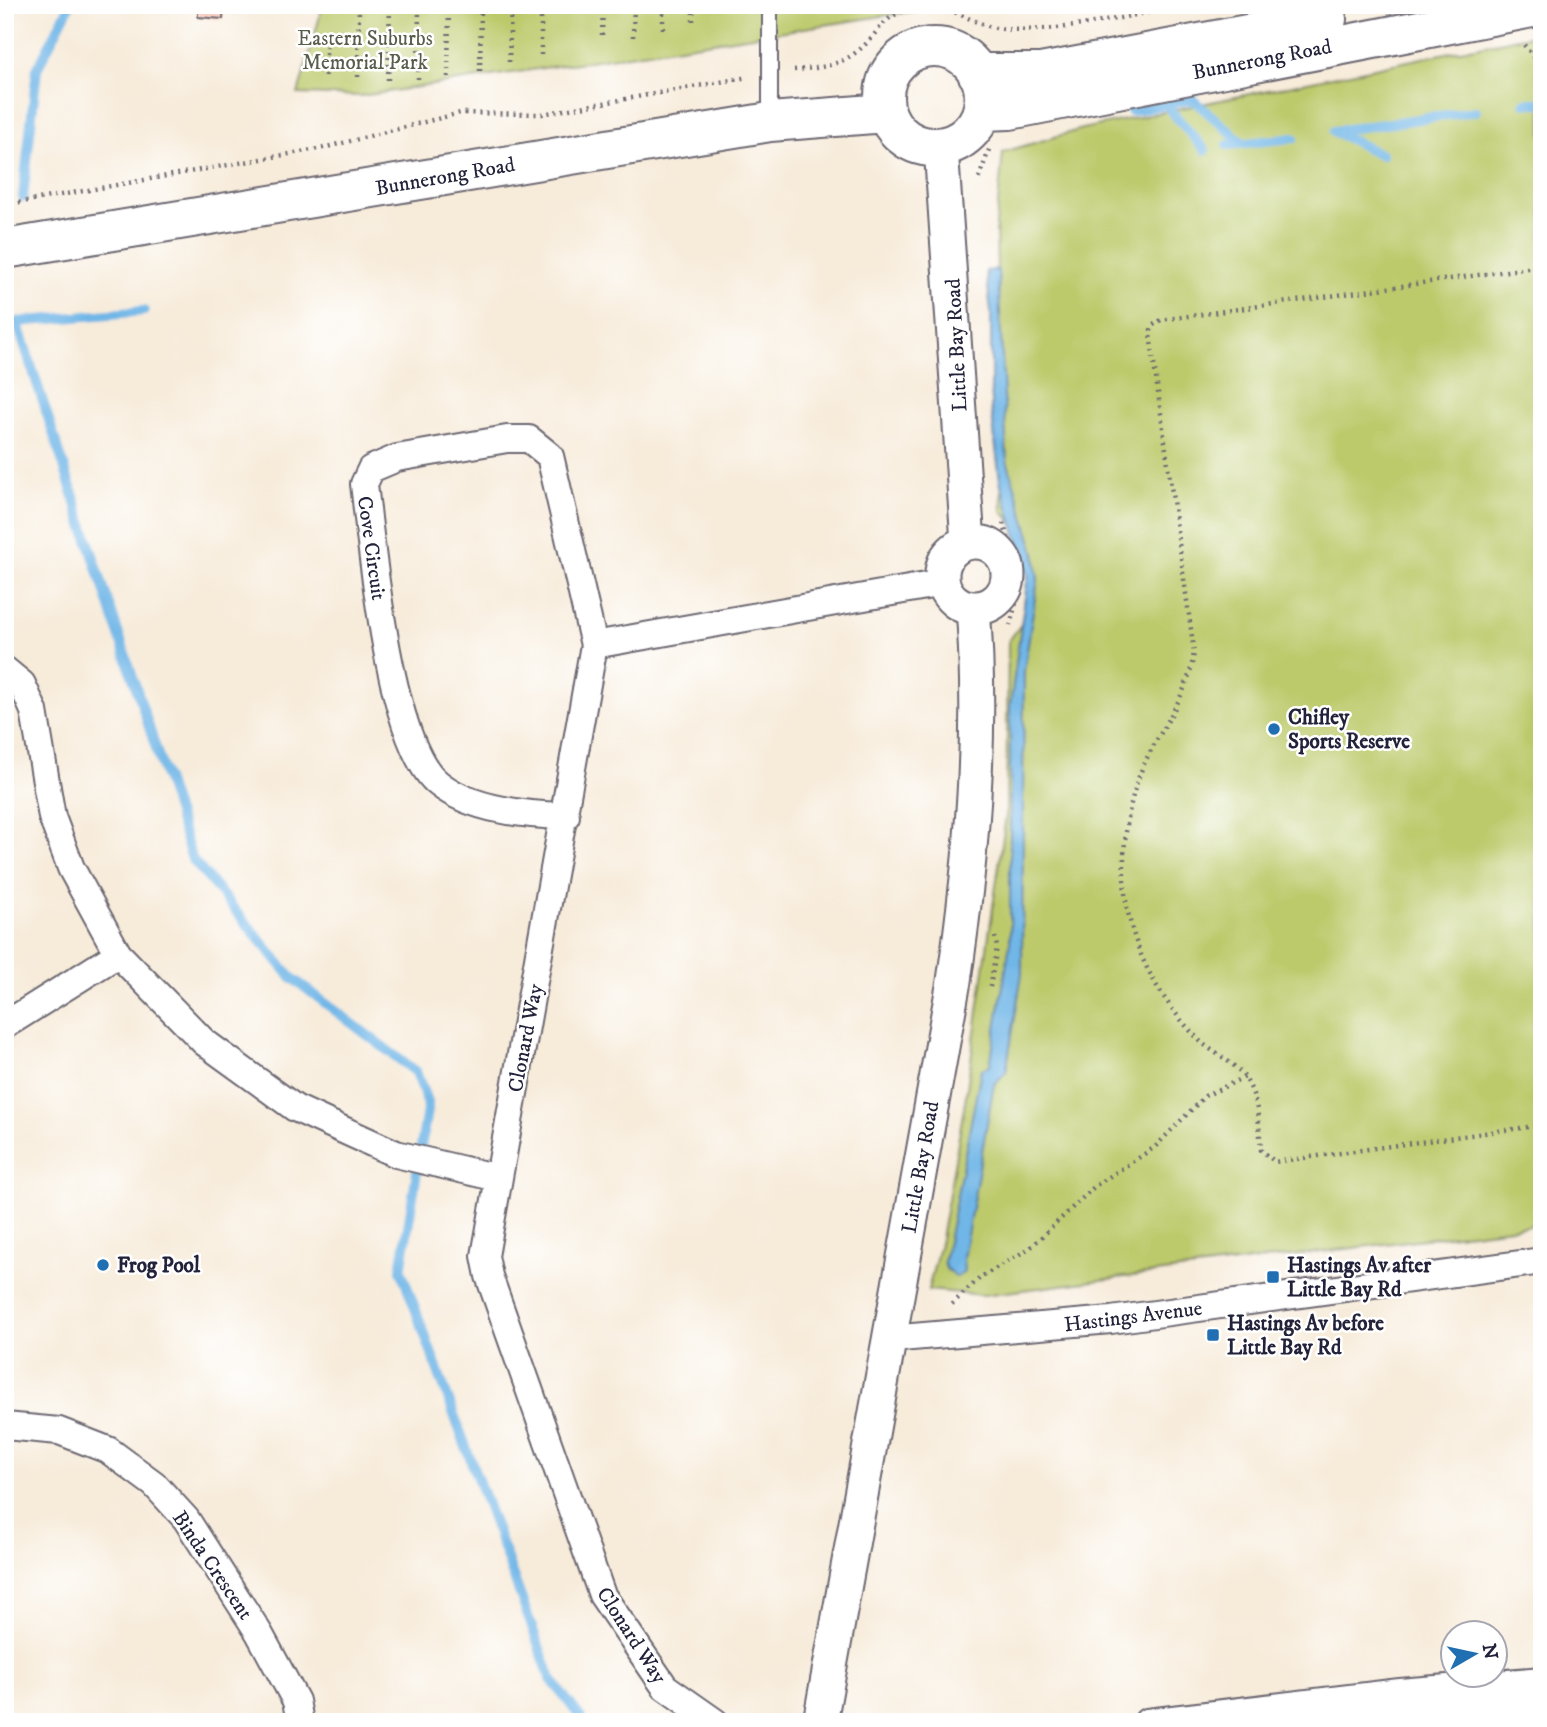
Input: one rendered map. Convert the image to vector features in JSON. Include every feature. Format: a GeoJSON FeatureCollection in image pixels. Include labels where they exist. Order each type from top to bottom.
{"type":"FeatureCollection","features":[{"type":"Feature","properties":{"kind":"main road","name":"Bunnerong Road"},"geometry":{"type":"LineString","coordinates":[[977,72],[1041,73],[1399,5]]}},
{"type":"Feature","properties":{"kind":"main road","name":"Bunnerong Road"},"geometry":{"type":"LineString","coordinates":[[989,125],[1010,110],[1542,6]]}},
{"type":"Feature","properties":{"kind":"main road"},"geometry":{"type":"LineString","coordinates":[[938,47],[954,51],[967,60],[977,72],[983,85],[989,125],[941,147],[927,147],[908,139],[892,125],[887,113],[884,97],[886,80],[894,66],[906,55],[921,48],[938,47]]}},
{"type":"Feature","properties":{"kind":"main road","name":"Bunnerong Road"},"geometry":{"type":"LineString","coordinates":[[5,249],[770,122],[887,113]]}},
{"type":"Feature","properties":{"kind":"street","name":"Little Bay Road"},"geometry":{"type":"LineString","coordinates":[[941,147],[968,543]]}},
{"type":"Feature","properties":{"kind":"street","name":"Cove Circuit"},"geometry":{"type":"LineString","coordinates":[[566,817],[526,815],[484,806],[438,784],[416,753],[395,682],[379,604],[364,484],[371,469],[397,458],[507,439],[529,439],[550,456],[594,645]]}},
{"type":"Feature","properties":{"kind":"street"},"geometry":{"type":"LineString","coordinates":[[968,543],[988,544],[997,550],[1007,567],[1006,587],[993,603],[973,608],[954,600],[943,583],[942,572],[950,553],[968,543]]}},
{"type":"Feature","properties":{"kind":"street"},"geometry":{"type":"LineString","coordinates":[[594,645],[943,583]]}},
{"type":"Feature","properties":{"kind":"street","name":"Little Bay Road"},"geometry":{"type":"LineString","coordinates":[[820,1722],[954,981],[968,887],[979,716],[973,608]]}},
{"type":"Feature","properties":{"kind":"street","name":"Clonard Way"},"geometry":{"type":"LineString","coordinates":[[594,645],[566,817],[485,1256],[489,1276],[602,1595],[665,1687],[715,1722]]}},
{"type":"Feature","properties":{"kind":"street"},"geometry":{"type":"LineString","coordinates":[[5,670],[22,684],[34,711],[52,817],[71,868],[118,954],[204,1042],[295,1108],[396,1154],[498,1178]]}},
{"type":"Feature","properties":{"kind":"street"},"geometry":{"type":"LineString","coordinates":[[5,1025],[118,954]]}},
{"type":"Feature","properties":{"kind":"street","name":"Hastings Avenue"},"geometry":{"type":"LineString","coordinates":[[889,1339],[1111,1320],[1542,1261]]}},
{"type":"Feature","properties":{"kind":"street","name":"Binda Crescent"},"geometry":{"type":"LineString","coordinates":[[5,1426],[59,1432],[108,1450],[154,1484],[186,1519],[259,1633],[296,1701],[300,1722]]}},
{"type":"Feature","properties":{"kind":"street"},"geometry":{"type":"LineString","coordinates":[[1147,1722],[1400,1692],[1542,1680]]}},
{"type":"Feature","properties":{"kind":"street"},"geometry":{"type":"LineString","coordinates":[[1327,1722],[1542,1700]]}},
{"type":"Feature","properties":{"kind":"lane"},"geometry":{"type":"LineString","coordinates":[[770,5],[770,122]]}},
{"type":"Feature","properties":{"kind":"path"},"geometry":{"type":"LineString","coordinates":[[358,77],[359,5]]}},
{"type":"Feature","properties":{"kind":"path"},"geometry":{"type":"LineString","coordinates":[[388,80],[390,5]]}},
{"type":"Feature","properties":{"kind":"path"},"geometry":{"type":"LineString","coordinates":[[418,79],[419,5]]}},
{"type":"Feature","properties":{"kind":"path"},"geometry":{"type":"LineString","coordinates":[[448,77],[449,5]]}},
{"type":"Feature","properties":{"kind":"path"},"geometry":{"type":"LineString","coordinates":[[480,71],[481,5]]}},
{"type":"Feature","properties":{"kind":"path"},"geometry":{"type":"LineString","coordinates":[[509,62],[511,5]]}},
{"type":"Feature","properties":{"kind":"path"},"geometry":{"type":"LineString","coordinates":[[541,5],[541,55]]}},
{"type":"Feature","properties":{"kind":"path"},"geometry":{"type":"LineString","coordinates":[[602,36],[603,5]]}},
{"type":"Feature","properties":{"kind":"path"},"geometry":{"type":"LineString","coordinates":[[634,5],[634,37]]}},
{"type":"Feature","properties":{"kind":"path"},"geometry":{"type":"LineString","coordinates":[[663,5],[663,29]]}},
{"type":"Feature","properties":{"kind":"path"},"geometry":{"type":"LineString","coordinates":[[693,5],[693,21]]}},
{"type":"Feature","properties":{"kind":"path"},"geometry":{"type":"LineString","coordinates":[[5,205],[323,148],[460,113],[542,114],[768,73],[831,66],[856,52],[882,23],[900,11],[925,6],[951,10],[999,29],[1037,31],[1187,5]]}},
{"type":"Feature","properties":{"kind":"path"},"geometry":{"type":"LineString","coordinates":[[326,76],[327,36]]}},
{"type":"Feature","properties":{"kind":"path"},"geometry":{"type":"LineString","coordinates":[[977,190],[989,125]]}},
{"type":"Feature","properties":{"kind":"path"},"geometry":{"type":"LineString","coordinates":[[1542,266],[1161,320],[1150,330],[1194,652],[1189,676],[1137,783],[1128,826],[1125,891],[1143,962],[1158,993],[1202,1042],[1245,1077],[1258,1111],[1261,1150],[1275,1162],[1542,1125]]}},
{"type":"Feature","properties":{"kind":"path"},"geometry":{"type":"LineString","coordinates":[[1002,516],[1021,579],[1010,629]]}},
{"type":"Feature","properties":{"kind":"path"},"geometry":{"type":"LineString","coordinates":[[988,1001],[997,947],[992,926]]}},
{"type":"Feature","properties":{"kind":"path"},"geometry":{"type":"LineString","coordinates":[[960,1309],[947,1305],[981,1277],[1030,1248],[1095,1186],[1155,1147],[1205,1096],[1245,1077]]}},
{"type":"Feature","properties":{"kind":"green space","name":"Eastern Suburbs Memorial Park"},"geometry":{"type":"Polygon","coordinates":[[[323,5],[955,5],[361,96],[298,94],[323,5]]]}},
{"type":"Feature","properties":{"kind":"green space","name":"Chifley Sports Reserve"},"geometry":{"type":"Polygon","coordinates":[[[1542,33],[1542,1224],[983,1295],[928,1290],[941,1239],[965,1102],[1006,816],[1008,642],[1030,612],[1031,546],[1002,511],[996,225],[1003,152],[1082,129],[1542,33]]]}},
{"type":"Feature","properties":{"kind":"water"},"geometry":{"type":"Polygon","coordinates":[[[998,270],[1007,460],[1035,553],[1038,579],[1024,671],[1022,974],[1006,1072],[994,1084],[963,1258],[964,1271],[957,1277],[946,1269],[944,1262],[981,1070],[990,1065],[1010,943],[1010,706],[1028,575],[1000,481],[991,407],[991,312],[986,271],[998,270]]]}},
{"type":"Feature","properties":{"kind":"building"},"geometry":{"type":"Polygon","coordinates":[[[198,5],[224,5],[223,19],[198,17],[198,5]]]}},
{"type":"Feature","properties":{"kind":"waterway"},"geometry":{"type":"LineString","coordinates":[[23,197],[37,69],[70,5]]}},
{"type":"Feature","properties":{"kind":"waterway"},"geometry":{"type":"LineString","coordinates":[[1131,111],[1192,99],[1243,143]]}},
{"type":"Feature","properties":{"kind":"waterway"},"geometry":{"type":"LineString","coordinates":[[1525,103],[1542,103]]}},
{"type":"Feature","properties":{"kind":"waterway"},"geometry":{"type":"LineString","coordinates":[[1165,104],[1205,150]]}},
{"type":"Feature","properties":{"kind":"waterway"},"geometry":{"type":"LineString","coordinates":[[1334,131],[1476,111]]}},
{"type":"Feature","properties":{"kind":"waterway"},"geometry":{"type":"LineString","coordinates":[[1335,132],[1382,155]]}},
{"type":"Feature","properties":{"kind":"waterway"},"geometry":{"type":"LineString","coordinates":[[1228,145],[1294,138]]}},
{"type":"Feature","properties":{"kind":"waterway"},"geometry":{"type":"LineString","coordinates":[[144,311],[17,322],[192,859],[291,977],[416,1072],[428,1104],[401,1270],[551,1679],[584,1722]]}},
{"type":"Feature","properties":{"kind":"place","name":"Chifley Sports Reserve"},"geometry":{"type":"Point","coordinates":[1274,729]}},
{"type":"Feature","properties":{"kind":"place","name":"Frog Pool"},"geometry":{"type":"Point","coordinates":[103,1265]}},
{"type":"Feature","properties":{"kind":"place","name":"Hastings Av after Little Bay Rd"},"geometry":{"type":"Point","coordinates":[1273,1277]}},
{"type":"Feature","properties":{"kind":"place","name":"Hastings Av before Little Bay Rd"},"geometry":{"type":"Point","coordinates":[1213,1335]}}]}
